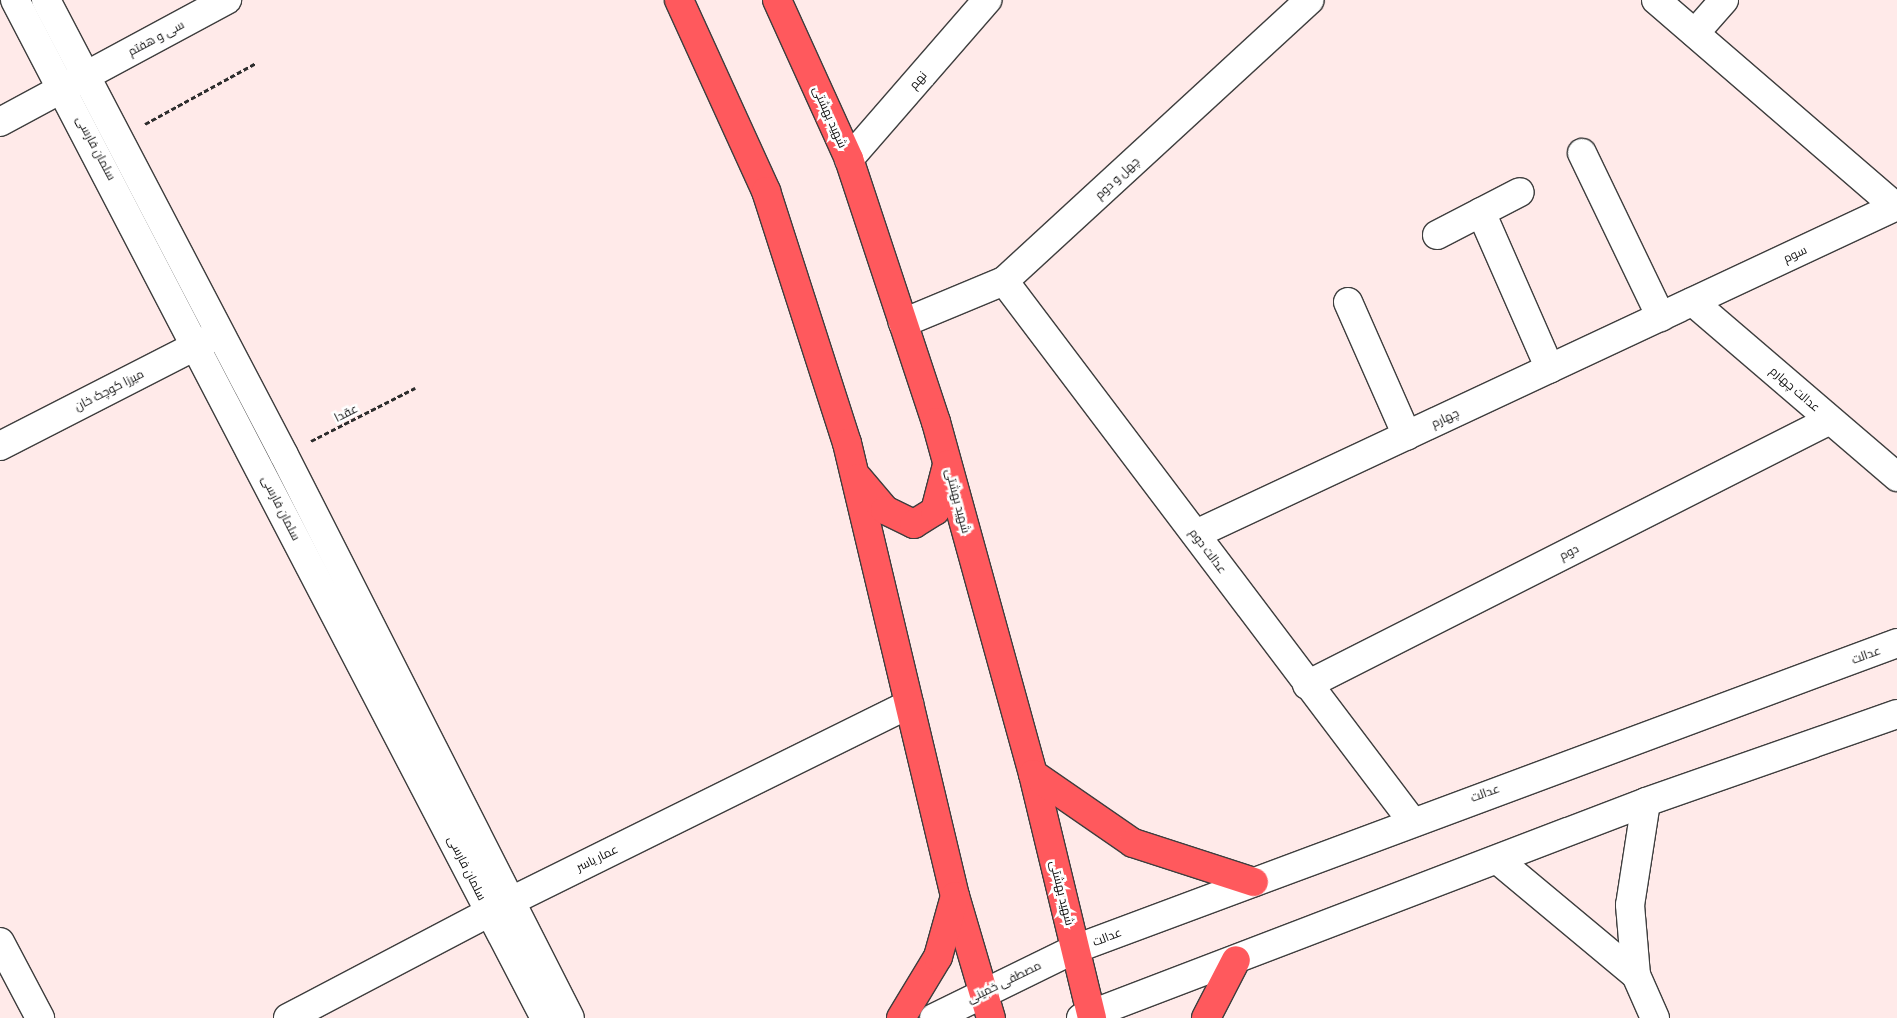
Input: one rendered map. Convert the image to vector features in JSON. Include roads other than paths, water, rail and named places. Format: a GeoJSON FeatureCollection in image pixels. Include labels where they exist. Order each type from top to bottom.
{"type":"FeatureCollection","features":[{"type":"Feature","properties":{"kind":"main road"},"geometry":{"type":"LineString","coordinates":[[679,0],[766,191],[854,473],[955,896],[991,1018]]}},
{"type":"Feature","properties":{"kind":"main road","name":"شهید بهشتی"},"geometry":{"type":"LineString","coordinates":[[777,0],[849,159],[947,463],[1032,774],[1076,948],[1088,1016]]}},
{"type":"Feature","properties":{"kind":"main road"},"geometry":{"type":"LineString","coordinates":[[854,473],[885,510],[914,524],[936,511],[947,463]]}},
{"type":"Feature","properties":{"kind":"main road"},"geometry":{"type":"LineString","coordinates":[[1032,774],[1133,843],[1254,882]]}},
{"type":"Feature","properties":{"kind":"main road"},"geometry":{"type":"LineString","coordinates":[[901,1018],[938,957],[955,896]]}},
{"type":"Feature","properties":{"kind":"main road"},"geometry":{"type":"LineString","coordinates":[[1206,1018],[1236,960]]}},
{"type":"Feature","properties":{"kind":"street","name":"سلمان فارسی"},"geometry":{"type":"LineString","coordinates":[[15,0],[73,82],[118,139],[208,340],[284,455],[500,907],[545,1018]]}},
{"type":"Feature","properties":{"kind":"street","name":"سلمان فارسی"},"geometry":{"type":"LineString","coordinates":[[46,0],[73,82],[500,907],[570,1018]]}},
{"type":"Feature","properties":{"kind":"street","name":"سی و هفتم"},"geometry":{"type":"LineString","coordinates":[[0,122],[227,0]]}},
{"type":"Feature","properties":{"kind":"street","name":"نهم"},"geometry":{"type":"LineString","coordinates":[[849,159],[987,0]]}},
{"type":"Feature","properties":{"kind":"street","name":"چهل و دوم"},"geometry":{"type":"LineString","coordinates":[[903,324],[1004,281],[1310,0]]}},
{"type":"Feature","properties":{"kind":"street"},"geometry":{"type":"LineString","coordinates":[[1656,0],[1896,206]]}},
{"type":"Feature","properties":{"kind":"street"},"geometry":{"type":"LineString","coordinates":[[1695,33],[1724,0]]}},
{"type":"Feature","properties":{"kind":"street"},"geometry":{"type":"LineString","coordinates":[[1582,153],[1660,317]]}},
{"type":"Feature","properties":{"kind":"street"},"geometry":{"type":"LineString","coordinates":[[1437,235],[1520,192]]}},
{"type":"Feature","properties":{"kind":"street","name":"سوم"},"geometry":{"type":"LineString","coordinates":[[1693,302],[1896,206]]}},
{"type":"Feature","properties":{"kind":"street"},"geometry":{"type":"LineString","coordinates":[[1481,212],[1550,369]]}},
{"type":"Feature","properties":{"kind":"street","name":"عدالت دوم"},"geometry":{"type":"LineString","coordinates":[[1004,281],[1196,534],[1307,685],[1411,820]]}},
{"type":"Feature","properties":{"kind":"street"},"geometry":{"type":"LineString","coordinates":[[1348,302],[1407,436]]}},
{"type":"Feature","properties":{"kind":"street","name":"چهارم"},"geometry":{"type":"LineString","coordinates":[[1196,534],[1693,302]]}},
{"type":"Feature","properties":{"kind":"street","name":"عدالت چهارم"},"geometry":{"type":"LineString","coordinates":[[1693,302],[1897,477]]}},
{"type":"Feature","properties":{"kind":"street","name":"میرزا کوچک خان"},"geometry":{"type":"LineString","coordinates":[[0,446],[208,340]]}},
{"type":"Feature","properties":{"kind":"street","name":"دوم"},"geometry":{"type":"LineString","coordinates":[[1307,685],[1830,420]]}},
{"type":"Feature","properties":{"kind":"street","name":"عدالت"},"geometry":{"type":"LineString","coordinates":[[1076,948],[1254,882],[1411,820],[1897,643]]}},
{"type":"Feature","properties":{"kind":"street","name":"عمار یاسر"},"geometry":{"type":"LineString","coordinates":[[288,1018],[500,907],[909,704]]}},
{"type":"Feature","properties":{"kind":"street"},"geometry":{"type":"LineString","coordinates":[[1088,1016],[1499,861],[1646,802],[1897,714]]}},
{"type":"Feature","properties":{"kind":"street"},"geometry":{"type":"LineString","coordinates":[[1646,802],[1630,905],[1636,975],[1654,1018]]}},
{"type":"Feature","properties":{"kind":"street"},"geometry":{"type":"LineString","coordinates":[[1499,861],[1636,975]]}},
{"type":"Feature","properties":{"kind":"street"},"geometry":{"type":"LineString","coordinates":[[0,942],[40,1018]]}},
{"type":"Feature","properties":{"kind":"street","name":"مصطفی خمینی"},"geometry":{"type":"LineString","coordinates":[[934,1018],[984,990],[1076,948]]}}]}
